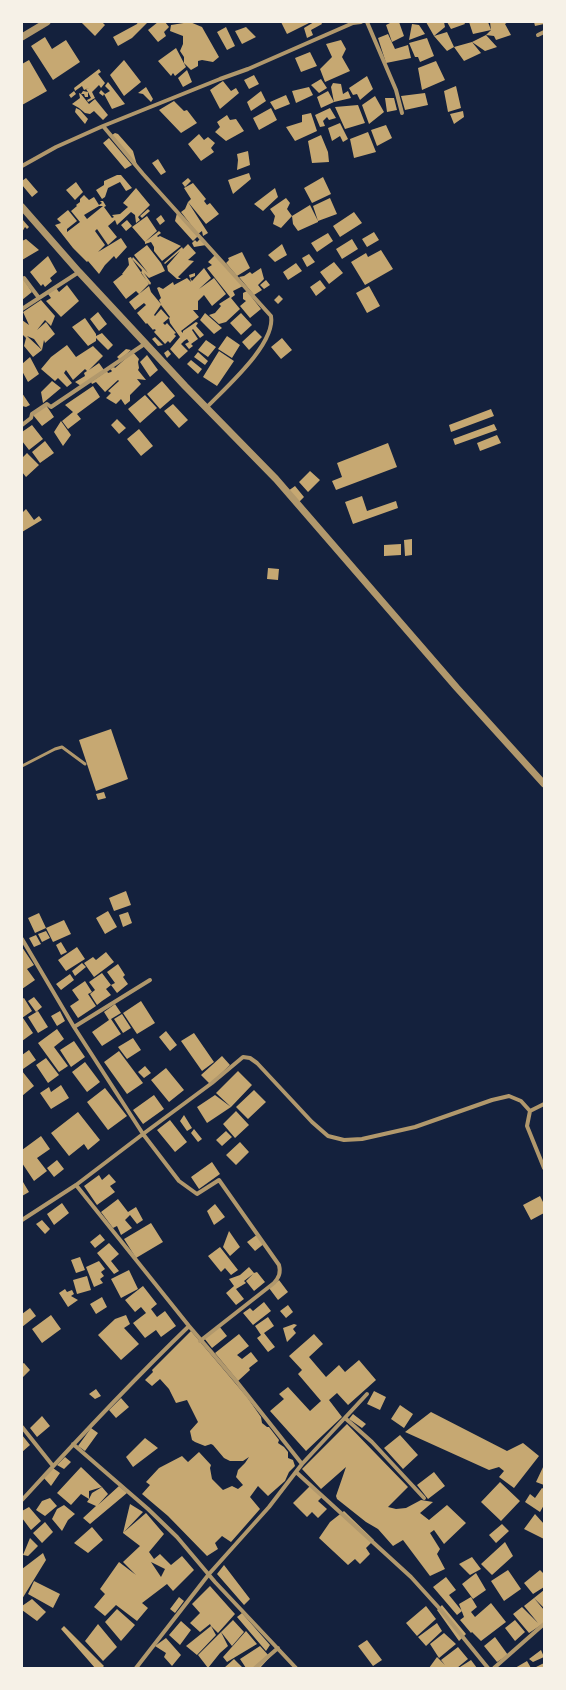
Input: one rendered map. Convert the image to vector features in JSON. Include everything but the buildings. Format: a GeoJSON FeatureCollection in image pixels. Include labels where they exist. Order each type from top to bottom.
{"type":"FeatureCollection","features":[{"type":"Feature","properties":{"kind":"street"},"geometry":{"type":"LineString","coordinates":[[22,37],[47,22]]}},
{"type":"Feature","properties":{"kind":"street"},"geometry":{"type":"LineString","coordinates":[[22,166],[56,147],[103,126],[220,79],[248,70],[353,22],[361,22]]}},
{"type":"Feature","properties":{"kind":"street"},"geometry":{"type":"LineString","coordinates":[[367,22],[396,90],[402,113]]}},
{"type":"Feature","properties":{"kind":"street"},"geometry":{"type":"LineString","coordinates":[[538,35],[544,32]]}},
{"type":"Feature","properties":{"kind":"street"},"geometry":{"type":"LineString","coordinates":[[103,126],[143,174],[271,316],[271,327],[258,353],[206,408]]}},
{"type":"Feature","properties":{"kind":"street"},"geometry":{"type":"LineString","coordinates":[[22,207],[206,408],[276,479],[457,688],[544,784]]}},
{"type":"Feature","properties":{"kind":"street"},"geometry":{"type":"LineString","coordinates":[[22,309],[80,272]]}},
{"type":"Feature","properties":{"kind":"street"},"geometry":{"type":"LineString","coordinates":[[24,278],[39,298]]}},
{"type":"Feature","properties":{"kind":"street"},"geometry":{"type":"LineString","coordinates":[[22,424],[31,418],[32,414],[47,404],[51,407],[146,342]]}},
{"type":"Feature","properties":{"kind":"street"},"geometry":{"type":"LineString","coordinates":[[22,939],[74,1027],[142,1134],[179,1181],[197,1194],[219,1180],[279,1265],[279,1278],[274,1283],[200,1340]]}},
{"type":"Feature","properties":{"kind":"street"},"geometry":{"type":"LineString","coordinates":[[74,1027],[150,980]]}},
{"type":"Feature","properties":{"kind":"street"},"geometry":{"type":"LineString","coordinates":[[22,1220],[76,1185],[212,1083],[243,1057],[250,1058],[257,1063],[312,1122],[328,1136],[344,1140],[362,1139],[415,1127],[492,1100],[509,1096],[521,1101],[530,1111]]}},
{"type":"Feature","properties":{"kind":"street"},"geometry":{"type":"LineString","coordinates":[[530,1111],[544,1104]]}},
{"type":"Feature","properties":{"kind":"street"},"geometry":{"type":"LineString","coordinates":[[530,1111],[527,1126],[544,1168]]}},
{"type":"Feature","properties":{"kind":"street"},"geometry":{"type":"LineString","coordinates":[[76,1185],[200,1340],[237,1382],[302,1464]]}},
{"type":"Feature","properties":{"kind":"street"},"geometry":{"type":"LineString","coordinates":[[22,1500],[73,1444],[189,1326]]}},
{"type":"Feature","properties":{"kind":"street"},"geometry":{"type":"LineString","coordinates":[[136,1668],[209,1574],[269,1507],[302,1464],[367,1394]]}},
{"type":"Feature","properties":{"kind":"street"},"geometry":{"type":"LineString","coordinates":[[345,1418],[372,1442],[424,1498]]}},
{"type":"Feature","properties":{"kind":"street"},"geometry":{"type":"LineString","coordinates":[[22,1427],[53,1466]]}},
{"type":"Feature","properties":{"kind":"street"},"geometry":{"type":"LineString","coordinates":[[73,1444],[172,1532],[296,1668]]}},
{"type":"Feature","properties":{"kind":"street"},"geometry":{"type":"LineString","coordinates":[[296,1472],[411,1576],[488,1668]]}},
{"type":"Feature","properties":{"kind":"street"},"geometry":{"type":"LineString","coordinates":[[494,1668],[544,1624]]}},
{"type":"Feature","properties":{"kind":"street"},"geometry":{"type":"LineString","coordinates":[[255,1668],[278,1648]]}},
{"type":"Feature","properties":{"kind":"lane"},"geometry":{"type":"LineString","coordinates":[[22,766],[55,749],[62,748],[85,764]]}}]}
